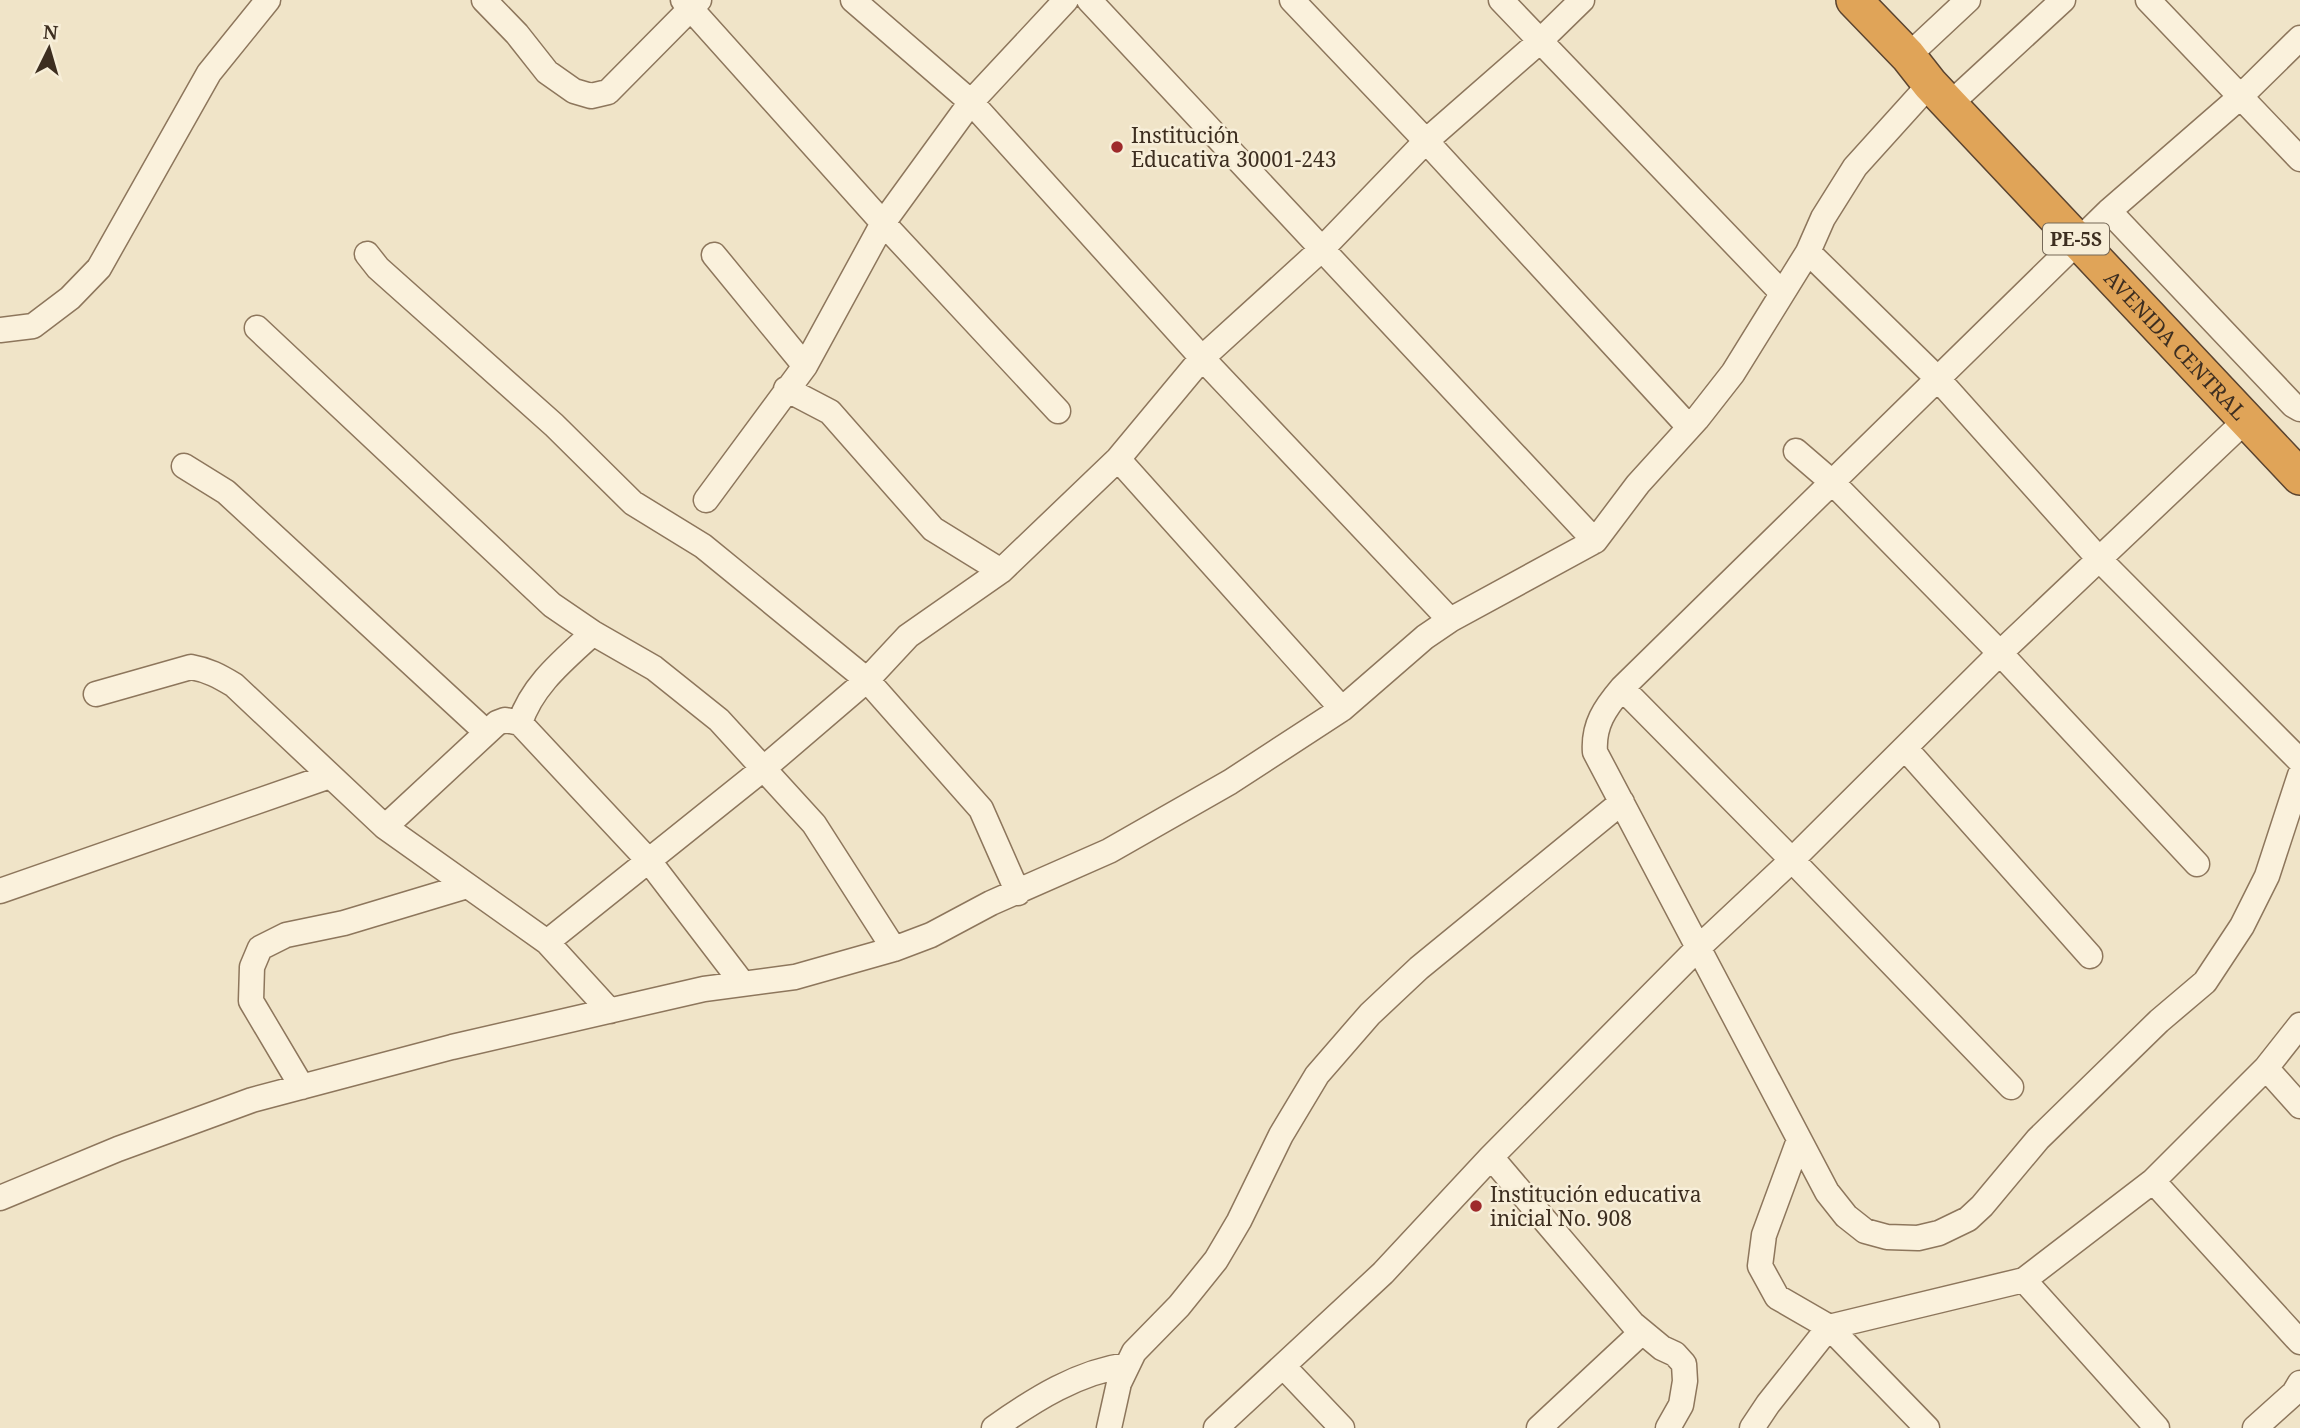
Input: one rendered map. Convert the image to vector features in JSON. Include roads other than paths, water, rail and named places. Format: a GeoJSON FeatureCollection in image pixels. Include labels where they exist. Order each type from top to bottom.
{"type":"FeatureCollection","features":[{"type":"Feature","properties":{"kind":"highway","name":"AVENIDA CENTRAL"},"geometry":{"type":"LineString","coordinates":[[1854,0],[1908,56],[1939,95],[2300,477]]}},
{"type":"Feature","properties":{"kind":"street"},"geometry":{"type":"LineString","coordinates":[[0,330],[33,326],[70,298],[99,268],[209,73],[268,0]]}},
{"type":"Feature","properties":{"kind":"street"},"geometry":{"type":"LineString","coordinates":[[484,0],[517,34],[547,72],[574,91],[591,96],[608,92],[691,3],[883,223],[1058,411]]}},
{"type":"Feature","properties":{"kind":"street"},"geometry":{"type":"LineString","coordinates":[[853,0],[971,102],[1202,358],[1450,620]]}},
{"type":"Feature","properties":{"kind":"street"},"geometry":{"type":"LineString","coordinates":[[706,500],[805,366],[883,223],[971,102],[1066,0]]}},
{"type":"Feature","properties":{"kind":"street"},"geometry":{"type":"LineString","coordinates":[[1088,0],[1595,541]]}},
{"type":"Feature","properties":{"kind":"street"},"geometry":{"type":"LineString","coordinates":[[1293,0],[1689,427]]}},
{"type":"Feature","properties":{"kind":"street"},"geometry":{"type":"LineString","coordinates":[[1501,0],[1782,293]]}},
{"type":"Feature","properties":{"kind":"street"},"geometry":{"type":"LineString","coordinates":[[547,942],[763,769],[867,680],[908,635],[1001,571],[1118,459],[1202,358],[1323,248],[1426,141],[1539,42],[1582,0]]}},
{"type":"Feature","properties":{"kind":"street"},"geometry":{"type":"LineString","coordinates":[[1908,56],[1968,0]]}},
{"type":"Feature","properties":{"kind":"street"},"geometry":{"type":"LineString","coordinates":[[0,1198],[118,1149],[252,1100],[452,1047],[704,989],[795,977],[894,949],[931,935],[991,903],[1121,844],[1230,782],[1342,709],[1426,637],[1450,620],[1595,541],[1638,484],[1697,419],[1733,373],[1808,253],[1823,218],[1854,167],[1939,95],[2063,0]]}},
{"type":"Feature","properties":{"kind":"street"},"geometry":{"type":"LineString","coordinates":[[2148,0],[2300,159]]}},
{"type":"Feature","properties":{"kind":"street"},"geometry":{"type":"LineString","coordinates":[[2300,38],[2239,97],[2109,211],[1622,688],[1606,707],[1594,736],[1595,752],[1828,1192],[1846,1216],[1865,1231],[1887,1237],[1918,1238],[1939,1233],[1968,1219],[2038,1139],[2159,1021],[2204,982],[2242,926],[2267,876],[2300,775]]}},
{"type":"Feature","properties":{"kind":"street"},"geometry":{"type":"LineString","coordinates":[[2109,211],[2292,405],[2300,409]]}},
{"type":"Feature","properties":{"kind":"street"},"geometry":{"type":"LineString","coordinates":[[1808,253],[1938,379],[2099,559],[2300,761]]}},
{"type":"Feature","properties":{"kind":"street"},"geometry":{"type":"LineString","coordinates":[[367,254],[378,268],[554,425],[633,503],[703,546],[867,680],[981,809],[1018,893]]}},
{"type":"Feature","properties":{"kind":"street"},"geometry":{"type":"LineString","coordinates":[[713,255],[805,366]]}},
{"type":"Feature","properties":{"kind":"street"},"geometry":{"type":"LineString","coordinates":[[257,328],[552,605],[593,633],[654,668],[719,720],[814,824],[894,949]]}},
{"type":"Feature","properties":{"kind":"street"},"geometry":{"type":"LineString","coordinates":[[786,389],[830,412],[933,530],[1001,571]]}},
{"type":"Feature","properties":{"kind":"street"},"geometry":{"type":"LineString","coordinates":[[1216,1428],[1383,1273],[1492,1157],[1698,948],[1792,860],[2000,653],[2246,420]]}},
{"type":"Feature","properties":{"kind":"street"},"geometry":{"type":"LineString","coordinates":[[1796,451],[1832,482],[2000,653],[2197,864]]}},
{"type":"Feature","properties":{"kind":"street"},"geometry":{"type":"LineString","coordinates":[[1118,459],[1342,709]]}},
{"type":"Feature","properties":{"kind":"street"},"geometry":{"type":"LineString","coordinates":[[184,466],[226,492],[486,732]]}},
{"type":"Feature","properties":{"kind":"street"},"geometry":{"type":"LineString","coordinates":[[520,723],[525,706],[550,674],[593,633]]}},
{"type":"Feature","properties":{"kind":"street"},"geometry":{"type":"LineString","coordinates":[[96,694],[191,667],[207,669],[234,685],[385,827],[547,942],[610,1011]]}},
{"type":"Feature","properties":{"kind":"street"},"geometry":{"type":"LineString","coordinates":[[1622,688],[2011,1087]]}},
{"type":"Feature","properties":{"kind":"street"},"geometry":{"type":"LineString","coordinates":[[385,827],[497,723],[505,720],[520,723],[649,861],[743,984]]}},
{"type":"Feature","properties":{"kind":"street"},"geometry":{"type":"LineString","coordinates":[[1905,748],[2090,956]]}},
{"type":"Feature","properties":{"kind":"street"},"geometry":{"type":"LineString","coordinates":[[0,891],[330,776]]}},
{"type":"Feature","properties":{"kind":"street"},"geometry":{"type":"LineString","coordinates":[[1109,1428],[1119,1382],[1133,1352],[1179,1306],[1216,1260],[1239,1221],[1281,1135],[1317,1075],[1370,1014],[1419,968],[1622,802]]}},
{"type":"Feature","properties":{"kind":"street"},"geometry":{"type":"LineString","coordinates":[[302,1087],[251,1001],[252,967],[260,948],[286,935],[344,923],[467,886]]}},
{"type":"Feature","properties":{"kind":"street"},"geometry":{"type":"LineString","coordinates":[[1752,1428],[1829,1327],[2024,1280],[2153,1181],[2266,1068],[2300,1025]]}},
{"type":"Feature","properties":{"kind":"street"},"geometry":{"type":"LineString","coordinates":[[2266,1068],[2300,1105]]}},
{"type":"Feature","properties":{"kind":"street"},"geometry":{"type":"LineString","coordinates":[[1799,1140],[1764,1235],[1760,1266],[1777,1297],[1829,1327],[1927,1428]]}},
{"type":"Feature","properties":{"kind":"street"},"geometry":{"type":"LineString","coordinates":[[1492,1157],[1642,1332],[1662,1348],[1675,1354],[1684,1364],[1685,1381],[1681,1405],[1668,1428]]}},
{"type":"Feature","properties":{"kind":"street"},"geometry":{"type":"LineString","coordinates":[[2153,1181],[2300,1342]]}},
{"type":"Feature","properties":{"kind":"street"},"geometry":{"type":"LineString","coordinates":[[2024,1280],[2157,1428]]}},
{"type":"Feature","properties":{"kind":"street"},"geometry":{"type":"LineString","coordinates":[[1539,1428],[1642,1332]]}},
{"type":"Feature","properties":{"kind":"street"},"geometry":{"type":"LineString","coordinates":[[994,1428],[1029,1403],[1074,1380],[1105,1368],[1128,1365]]}},
{"type":"Feature","properties":{"kind":"street"},"geometry":{"type":"LineString","coordinates":[[1283,1366],[1342,1428]]}},
{"type":"Feature","properties":{"kind":"street"},"geometry":{"type":"LineString","coordinates":[[2255,1428],[2298,1392]]}},
{"type":"Feature","properties":{"kind":"place","name":"Institución Educativa 30001-243"},"geometry":{"type":"Point","coordinates":[1117,147]}},
{"type":"Feature","properties":{"kind":"place","name":"Institución educativa inicial No. 908"},"geometry":{"type":"Point","coordinates":[1476,1206]}}]}
